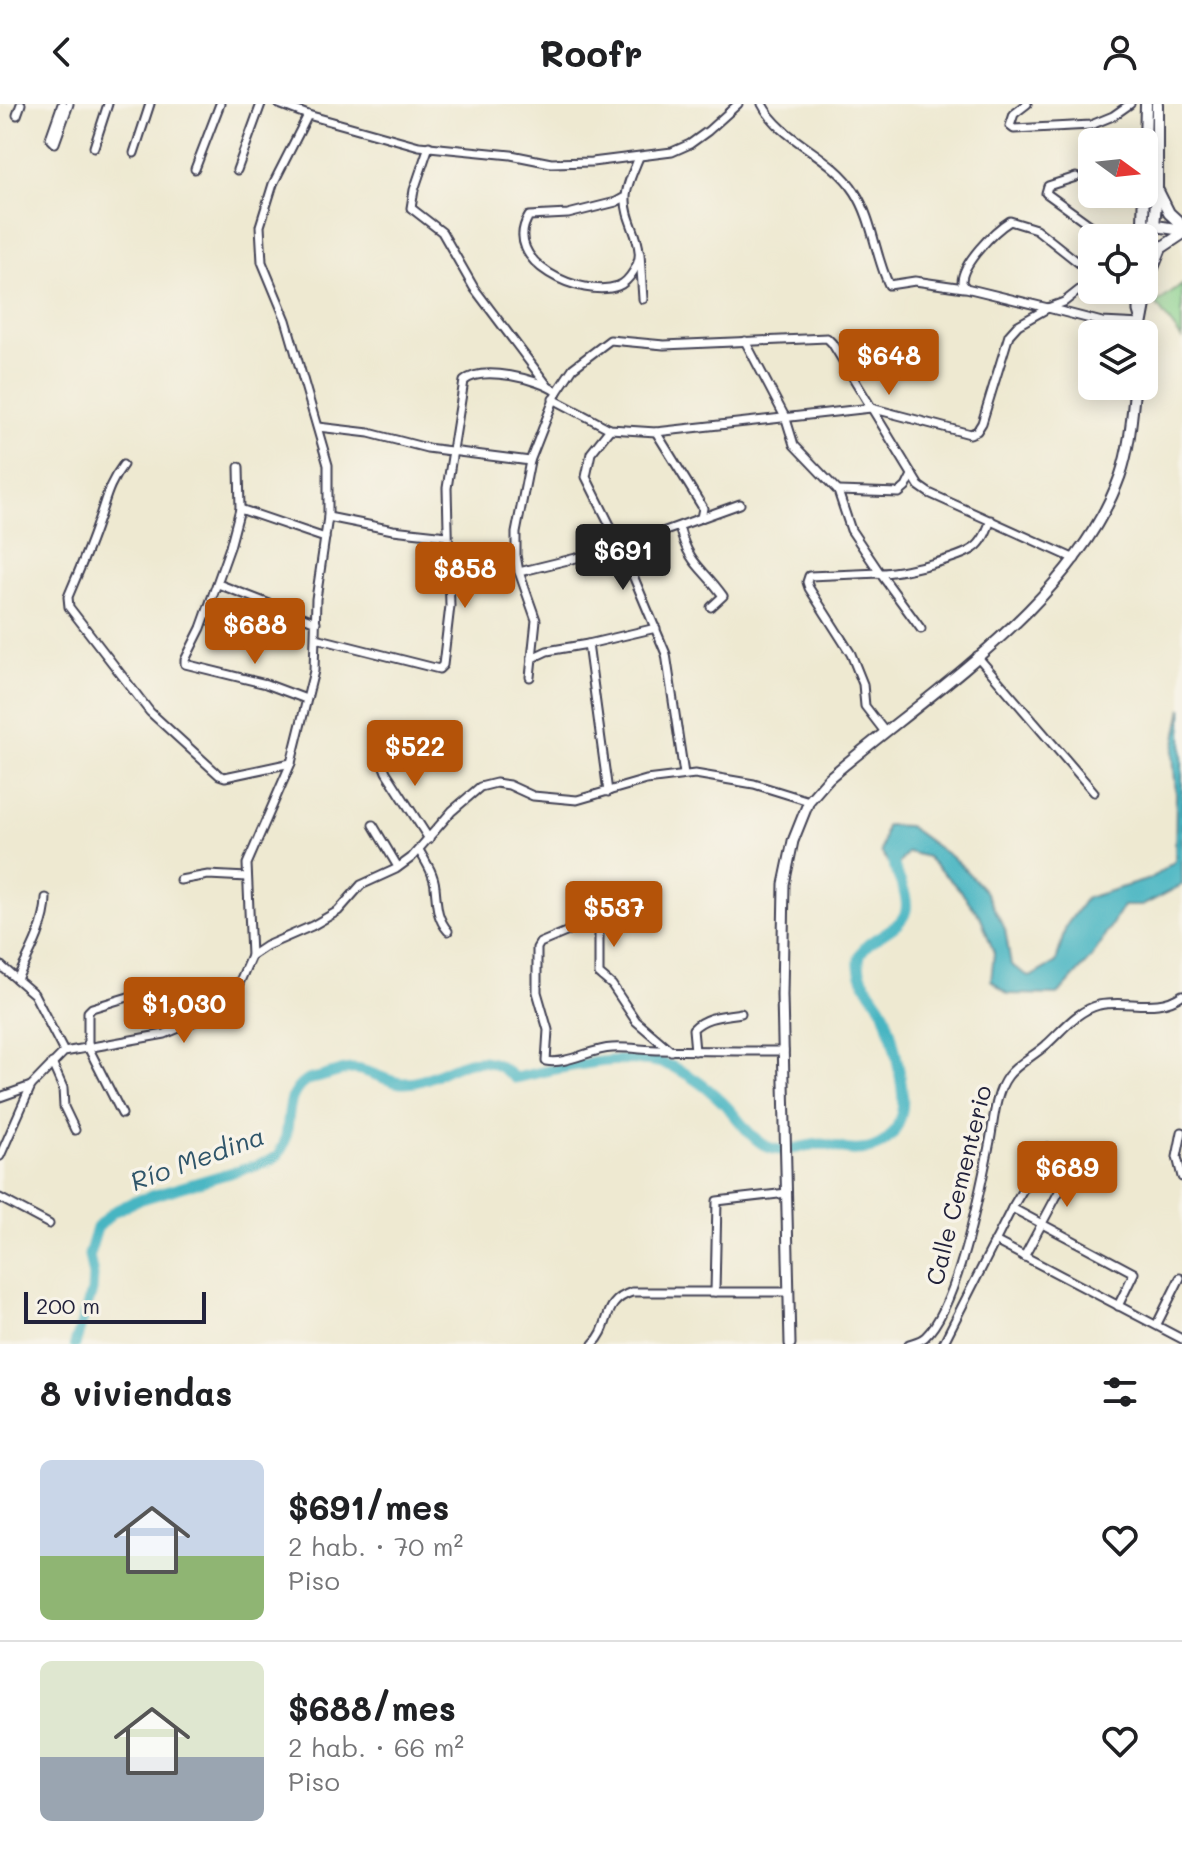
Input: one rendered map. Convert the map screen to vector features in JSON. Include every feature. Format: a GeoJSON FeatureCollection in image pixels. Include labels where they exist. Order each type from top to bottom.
{"type":"FeatureCollection","features":[{"type":"Feature","properties":{"kind":"highway"},"geometry":{"type":"LineString","coordinates":[[1146,104],[1148,224]]}},
{"type":"Feature","properties":{"kind":"highway"},"geometry":{"type":"LineString","coordinates":[[1157,104],[1157,128]]}},
{"type":"Feature","properties":{"kind":"highway"},"geometry":{"type":"LineString","coordinates":[[1158,192],[1182,230]]}},
{"type":"Feature","properties":{"kind":"highway"},"geometry":{"type":"LineString","coordinates":[[1158,226],[1182,230]]}},
{"type":"Feature","properties":{"kind":"highway"},"geometry":{"type":"LineString","coordinates":[[1158,255],[1161,248],[1182,230]]}},
{"type":"Feature","properties":{"kind":"main road"},"geometry":{"type":"LineString","coordinates":[[790,1344],[782,995],[784,884],[793,841],[809,801],[829,778],[1015,623],[1075,559],[1097,524],[1120,475],[1133,400]]}},
{"type":"Feature","properties":{"kind":"street"},"geometry":{"type":"LineString","coordinates":[[17,115],[21,104]]}},
{"type":"Feature","properties":{"kind":"street"},"geometry":{"type":"LineString","coordinates":[[94,147],[108,104]]}},
{"type":"Feature","properties":{"kind":"street"},"geometry":{"type":"LineString","coordinates":[[134,153],[150,104]]}},
{"type":"Feature","properties":{"kind":"street"},"geometry":{"type":"LineString","coordinates":[[195,169],[220,104]]}},
{"type":"Feature","properties":{"kind":"street"},"geometry":{"type":"LineString","coordinates":[[237,170],[261,104]]}},
{"type":"Feature","properties":{"kind":"street"},"geometry":{"type":"LineString","coordinates":[[279,104],[419,146],[511,155],[551,163],[672,152],[690,144],[738,104]]}},
{"type":"Feature","properties":{"kind":"street"},"geometry":{"type":"LineString","coordinates":[[762,104],[778,126],[820,155],[855,192],[889,285],[915,281],[966,288],[1094,320]]}},
{"type":"Feature","properties":{"kind":"street"},"geometry":{"type":"LineString","coordinates":[[1027,104],[1014,114],[1010,126],[1014,129],[1091,125],[1105,121],[1130,104]]}},
{"type":"Feature","properties":{"kind":"street"},"geometry":{"type":"LineString","coordinates":[[0,1156],[31,1086],[64,1052],[183,1029],[221,1007],[237,988],[251,956],[247,877],[251,851],[291,763],[314,671],[316,599],[328,517],[328,465],[286,320],[262,262],[260,226],[273,184],[308,115]]}},
{"type":"Feature","properties":{"kind":"street"},"geometry":{"type":"LineString","coordinates":[[429,146],[411,208],[442,232],[474,288],[555,395],[610,429],[656,432],[871,408],[970,434],[977,431],[1009,335],[1018,325],[1064,302],[1083,287],[1087,273],[1084,267],[1036,229],[1015,221],[1003,226],[983,245],[963,272],[962,283],[966,288]]}},
{"type":"Feature","properties":{"kind":"street"},"geometry":{"type":"LineString","coordinates":[[639,157],[625,197],[629,222],[640,252],[643,299]]}},
{"type":"Feature","properties":{"kind":"street"},"geometry":{"type":"LineString","coordinates":[[1076,177],[1048,186],[1046,193],[1089,224]]}},
{"type":"Feature","properties":{"kind":"street"},"geometry":{"type":"LineString","coordinates":[[625,197],[568,214],[529,216],[522,232],[524,248],[528,255],[552,274],[591,289],[607,289],[625,283],[640,252]]}},
{"type":"Feature","properties":{"kind":"street"},"geometry":{"type":"LineString","coordinates":[[530,677],[536,620],[519,572],[516,533],[530,461],[555,395],[573,368],[610,340],[664,345],[827,338],[912,475],[929,493],[1075,559]]}},
{"type":"Feature","properties":{"kind":"street"},"geometry":{"type":"LineString","coordinates":[[745,341],[786,419],[794,445],[838,491],[851,530],[865,554],[921,629]]}},
{"type":"Feature","properties":{"kind":"street"},"geometry":{"type":"LineString","coordinates":[[316,638],[439,669],[445,660],[450,606],[447,488],[464,381],[471,375],[486,372],[547,385]]}},
{"type":"Feature","properties":{"kind":"street"},"geometry":{"type":"LineString","coordinates":[[318,427],[369,433],[452,451],[530,461]]}},
{"type":"Feature","properties":{"kind":"street"},"geometry":{"type":"LineString","coordinates":[[610,429],[591,453],[586,477],[621,547],[666,654],[684,774]]}},
{"type":"Feature","properties":{"kind":"street"},"geometry":{"type":"LineString","coordinates":[[656,432],[703,508],[701,518]]}},
{"type":"Feature","properties":{"kind":"street"},"geometry":{"type":"LineString","coordinates":[[123,465],[111,480],[103,499],[99,520],[68,597],[69,607],[150,712],[219,775],[225,777],[291,763]]}},
{"type":"Feature","properties":{"kind":"street"},"geometry":{"type":"LineString","coordinates":[[239,467],[240,509],[218,584],[185,664],[266,684],[306,699]]}},
{"type":"Feature","properties":{"kind":"street"},"geometry":{"type":"LineString","coordinates":[[838,491],[899,493],[912,475]]}},
{"type":"Feature","properties":{"kind":"street"},"geometry":{"type":"LineString","coordinates":[[519,572],[621,547],[740,504]]}},
{"type":"Feature","properties":{"kind":"street"},"geometry":{"type":"LineString","coordinates":[[240,509],[325,538]]}},
{"type":"Feature","properties":{"kind":"street"},"geometry":{"type":"LineString","coordinates":[[328,517],[393,530],[447,536]]}},
{"type":"Feature","properties":{"kind":"street"},"geometry":{"type":"LineString","coordinates":[[885,732],[865,706],[863,684],[851,654],[807,582],[809,576],[894,573],[973,549],[984,537],[991,520]]}},
{"type":"Feature","properties":{"kind":"street"},"geometry":{"type":"LineString","coordinates":[[679,527],[692,563],[723,596],[711,607]]}},
{"type":"Feature","properties":{"kind":"street"},"geometry":{"type":"LineString","coordinates":[[218,584],[316,622]]}},
{"type":"Feature","properties":{"kind":"street"},"geometry":{"type":"LineString","coordinates":[[532,658],[547,651],[656,628]]}},
{"type":"Feature","properties":{"kind":"street"},"geometry":{"type":"LineString","coordinates":[[588,644],[608,792]]}},
{"type":"Feature","properties":{"kind":"street"},"geometry":{"type":"LineString","coordinates":[[977,656],[1094,792]]}},
{"type":"Feature","properties":{"kind":"street"},"geometry":{"type":"LineString","coordinates":[[377,749],[386,772],[429,839]]}},
{"type":"Feature","properties":{"kind":"street"},"geometry":{"type":"LineString","coordinates":[[251,956],[338,911],[361,885],[398,867],[419,850],[452,811],[480,787],[496,783],[509,785],[533,796],[577,800],[646,780],[684,774],[754,784],[809,801]]}},
{"type":"Feature","properties":{"kind":"street"},"geometry":{"type":"LineString","coordinates":[[373,825],[398,867]]}},
{"type":"Feature","properties":{"kind":"street"},"geometry":{"type":"LineString","coordinates":[[419,850],[435,885],[437,911],[448,931]]}},
{"type":"Feature","properties":{"kind":"street"},"geometry":{"type":"LineString","coordinates":[[180,880],[208,875],[247,877]]}},
{"type":"Feature","properties":{"kind":"street"},"geometry":{"type":"LineString","coordinates":[[595,891],[599,974],[612,985],[636,1021],[671,1051]]}},
{"type":"Feature","properties":{"kind":"street"},"geometry":{"type":"LineString","coordinates":[[17,979],[46,910],[46,898]]}},
{"type":"Feature","properties":{"kind":"street"},"geometry":{"type":"LineString","coordinates":[[599,926],[592,921],[540,943],[537,948],[537,992],[548,1030],[546,1061],[555,1063],[598,1049],[617,1047],[671,1051],[784,1051]]}},
{"type":"Feature","properties":{"kind":"street"},"geometry":{"type":"LineString","coordinates":[[0,965],[34,994],[64,1052]]}},
{"type":"Feature","properties":{"kind":"street"},"geometry":{"type":"LineString","coordinates":[[122,1114],[88,1047],[88,1012],[92,1008],[138,994]]}},
{"type":"Feature","properties":{"kind":"street","name":"Calle Cementerio"},"geometry":{"type":"LineString","coordinates":[[909,1344],[926,1337],[949,1300],[979,1196],[1000,1091],[1011,1073],[1078,1014],[1089,1008],[1112,1004],[1169,1003],[1182,995]]}},
{"type":"Feature","properties":{"kind":"street"},"geometry":{"type":"LineString","coordinates":[[695,1051],[693,1029],[698,1024],[741,1013]]}},
{"type":"Feature","properties":{"kind":"street"},"geometry":{"type":"LineString","coordinates":[[52,1063],[63,1088],[64,1107],[75,1130]]}},
{"type":"Feature","properties":{"kind":"street"},"geometry":{"type":"LineString","coordinates":[[0,1097],[31,1086]]}},
{"type":"Feature","properties":{"kind":"street"},"geometry":{"type":"LineString","coordinates":[[1182,1132],[1177,1157],[1182,1177]]}},
{"type":"Feature","properties":{"kind":"street"},"geometry":{"type":"LineString","coordinates":[[943,1344],[1012,1208],[1048,1147]]}},
{"type":"Feature","properties":{"kind":"street"},"geometry":{"type":"LineString","coordinates":[[1024,1257],[1083,1147]]}},
{"type":"Feature","properties":{"kind":"street"},"geometry":{"type":"LineString","coordinates":[[715,1292],[717,1201],[787,1193]]}},
{"type":"Feature","properties":{"kind":"street"},"geometry":{"type":"LineString","coordinates":[[0,1198],[49,1224]]}},
{"type":"Feature","properties":{"kind":"street"},"geometry":{"type":"LineString","coordinates":[[1012,1208],[1134,1273],[1118,1306]]}},
{"type":"Feature","properties":{"kind":"street"},"geometry":{"type":"LineString","coordinates":[[995,1241],[1182,1339]]}},
{"type":"Feature","properties":{"kind":"street"},"geometry":{"type":"LineString","coordinates":[[1157,1324],[1180,1278]]}},
{"type":"Feature","properties":{"kind":"street"},"geometry":{"type":"LineString","coordinates":[[593,1344],[601,1334],[610,1308],[626,1294],[789,1292]]}},
{"type":"Feature","properties":{"kind":"street"},"geometry":{"type":"LineString","coordinates":[[949,1300],[962,1307]]}},
{"type":"Feature","properties":{"kind":"green space"},"geometry":{"type":"Polygon","coordinates":[[[1182,285],[1182,339],[1156,304],[1182,285]]]}},
{"type":"Feature","properties":{"kind":"water"},"geometry":{"type":"Polygon","coordinates":[[[1182,708],[1182,885],[1142,906],[1123,906],[1092,957],[1058,995],[1008,994],[991,980],[994,953],[981,918],[960,890],[927,857],[908,852],[894,870],[881,852],[886,825],[908,826],[958,862],[985,891],[1005,929],[1011,965],[1030,977],[1056,962],[1066,926],[1086,898],[1150,879],[1175,861],[1173,754],[1182,708]]]}},
{"type":"Feature","properties":{"kind":"waterway","name":"Río Medina"},"geometry":{"type":"LineString","coordinates":[[75,1344],[92,1291],[89,1255],[97,1228],[113,1212],[135,1201],[270,1161],[284,1144],[289,1110],[297,1089],[308,1080],[343,1070],[360,1070],[389,1080],[412,1083],[472,1061],[492,1063],[515,1078],[590,1063],[649,1061],[673,1067],[700,1083],[723,1102],[751,1135],[768,1147],[788,1150],[822,1144],[862,1150],[886,1141],[900,1120],[902,1089],[886,1018],[864,981],[859,962],[866,947],[897,925],[906,910],[906,897],[892,858]]}}]}
